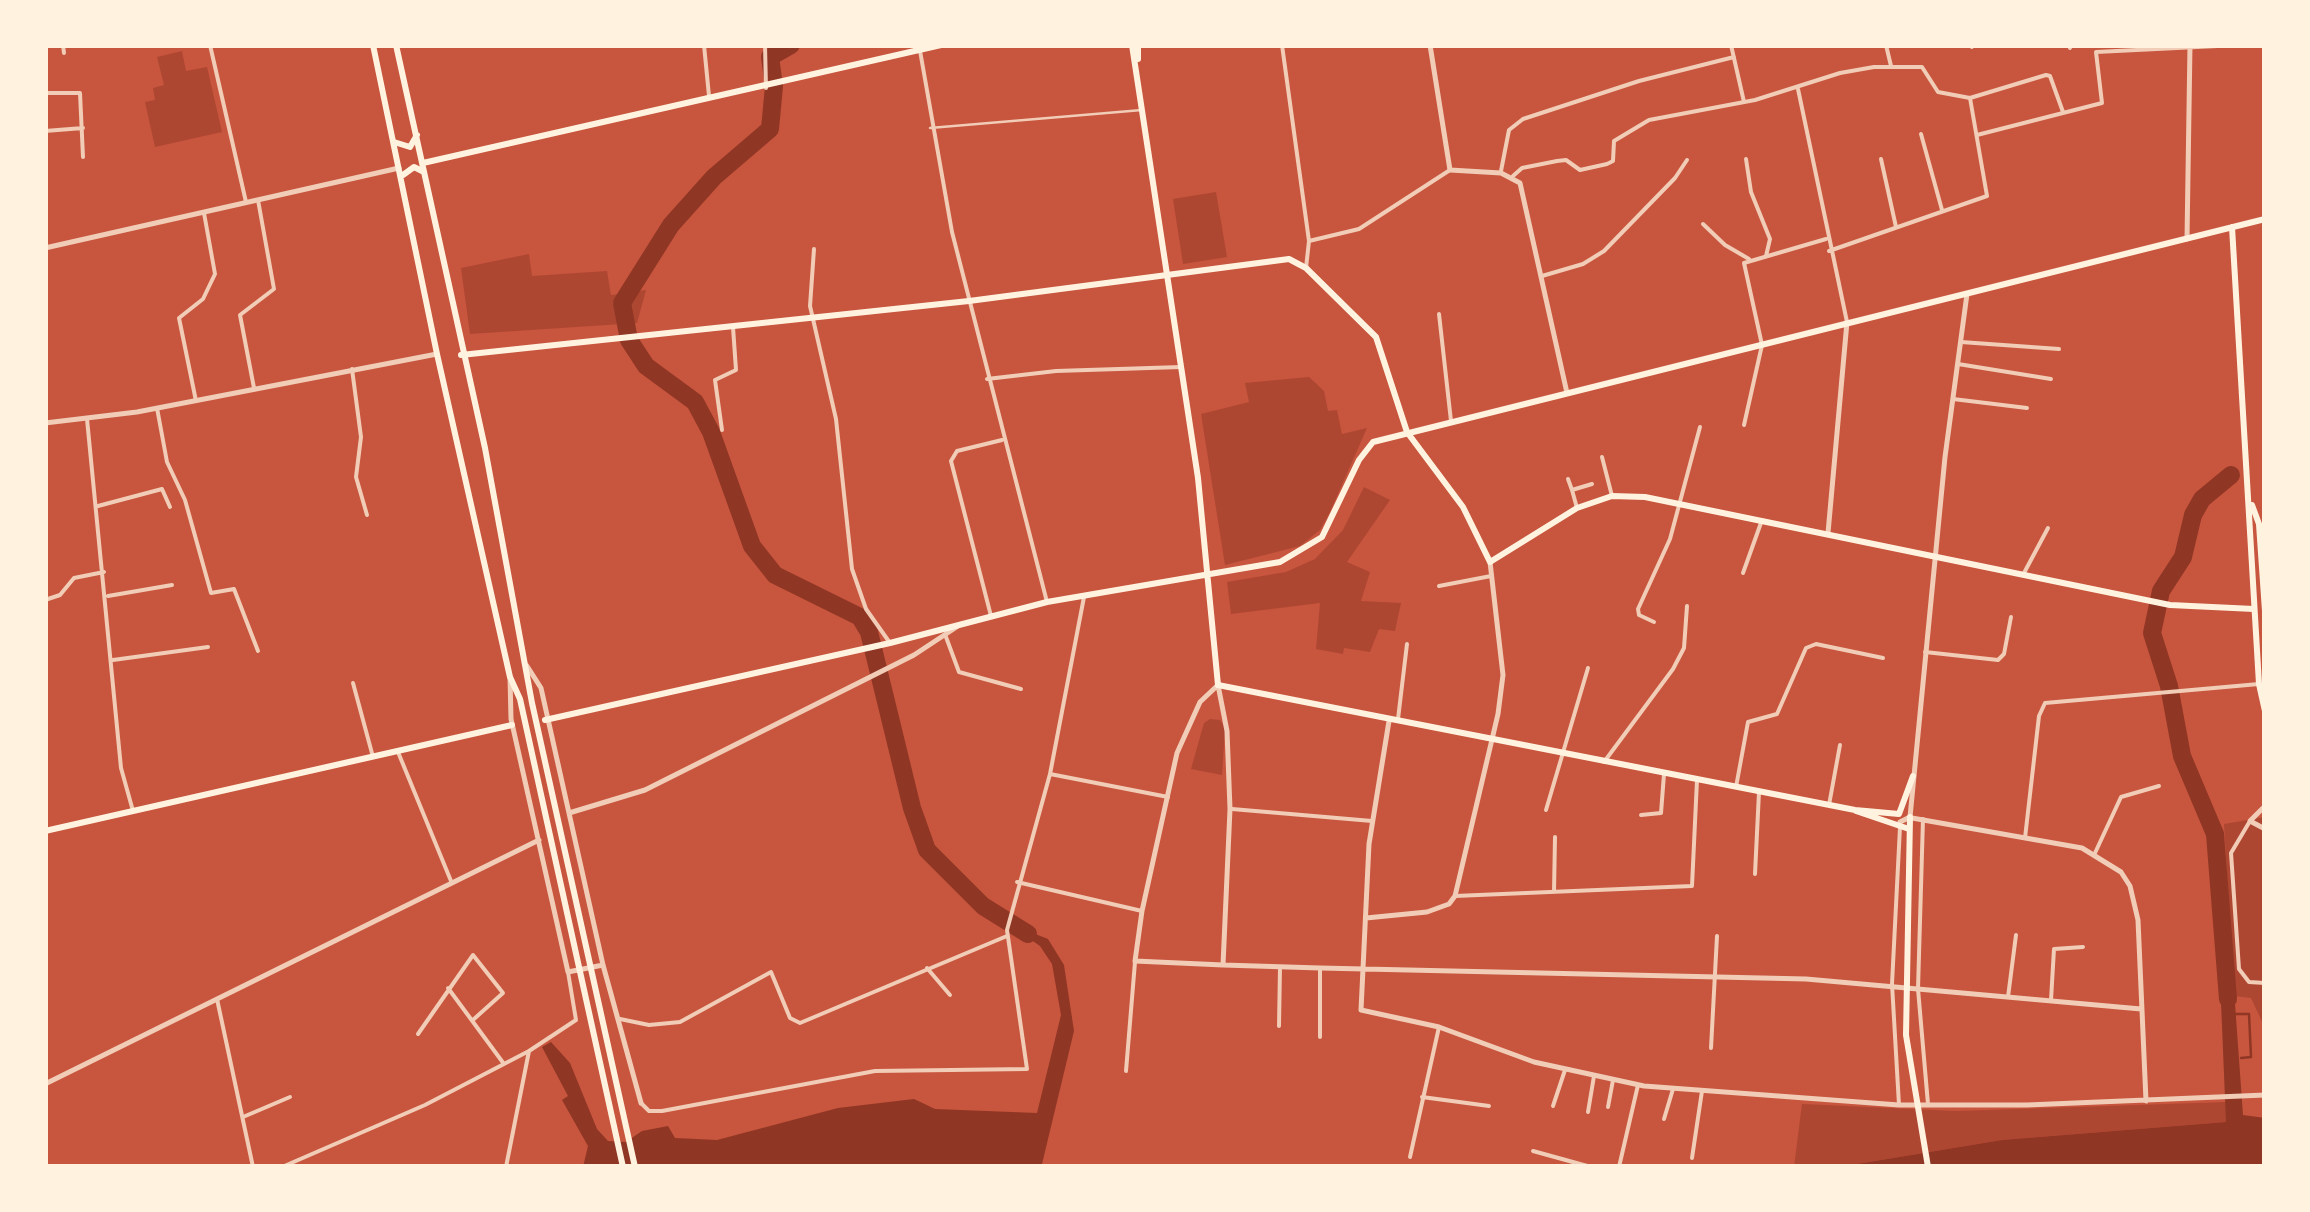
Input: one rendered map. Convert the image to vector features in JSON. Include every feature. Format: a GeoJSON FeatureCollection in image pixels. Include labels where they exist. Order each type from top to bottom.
{"type":"FeatureCollection","features":[{"type":"Feature","properties":{"kind":"main road"},"geometry":{"type":"LineString","coordinates":[[373,45],[437,354],[510,677],[520,699],[623,1167]]}},
{"type":"Feature","properties":{"kind":"main road"},"geometry":{"type":"LineString","coordinates":[[396,45],[484,448],[532,704],[635,1167]]}},
{"type":"Feature","properties":{"kind":"main road"},"geometry":{"type":"LineString","coordinates":[[423,162],[768,88],[941,45]]}},
{"type":"Feature","properties":{"kind":"main road"},"geometry":{"type":"LineString","coordinates":[[1135,45],[1182,367],[1218,685],[1855,810],[1900,822],[1910,830]]}},
{"type":"Feature","properties":{"kind":"main road"},"geometry":{"type":"LineString","coordinates":[[393,140],[402,147],[410,147],[417,133]]}},
{"type":"Feature","properties":{"kind":"main road"},"geometry":{"type":"LineString","coordinates":[[402,181],[410,168],[418,167],[426,175]]}},
{"type":"Feature","properties":{"kind":"main road"},"geometry":{"type":"LineString","coordinates":[[545,720],[1084,594],[1280,562],[1312,546],[1336,516],[1365,449],[1373,442],[2265,219]]}},
{"type":"Feature","properties":{"kind":"main road"},"geometry":{"type":"LineString","coordinates":[[2232,227],[2252,505],[2259,524],[2265,611]]}},
{"type":"Feature","properties":{"kind":"main road"},"geometry":{"type":"LineString","coordinates":[[461,354],[969,301],[1289,258],[1306,268],[1376,337],[1407,432],[1463,507],[1490,562],[1577,508],[1612,496],[1680,502],[2170,605],[2254,609]]}},
{"type":"Feature","properties":{"kind":"main road"},"geometry":{"type":"LineString","coordinates":[[2252,505],[2248,513],[2254,609],[2259,684],[2265,711]]}},
{"type":"Feature","properties":{"kind":"main road"},"geometry":{"type":"LineString","coordinates":[[45,831],[512,726]]}},
{"type":"Feature","properties":{"kind":"main road"},"geometry":{"type":"LineString","coordinates":[[1855,810],[1891,814],[1902,811],[1912,776]]}},
{"type":"Feature","properties":{"kind":"main road"},"geometry":{"type":"LineString","coordinates":[[1910,818],[1906,1036],[1928,1167]]}},
{"type":"Feature","properties":{"kind":"street"},"geometry":{"type":"LineString","coordinates":[[63,45],[64,53]]}},
{"type":"Feature","properties":{"kind":"street"},"geometry":{"type":"LineString","coordinates":[[210,45],[246,202]]}},
{"type":"Feature","properties":{"kind":"street"},"geometry":{"type":"LineString","coordinates":[[704,45],[710,100]]}},
{"type":"Feature","properties":{"kind":"street"},"geometry":{"type":"LineString","coordinates":[[765,45],[768,88]]}},
{"type":"Feature","properties":{"kind":"street"},"geometry":{"type":"LineString","coordinates":[[1282,45],[1309,240],[1306,268]]}},
{"type":"Feature","properties":{"kind":"street"},"geometry":{"type":"LineString","coordinates":[[1430,45],[1450,170]]}},
{"type":"Feature","properties":{"kind":"street"},"geometry":{"type":"LineString","coordinates":[[1731,45],[1744,102]]}},
{"type":"Feature","properties":{"kind":"street"},"geometry":{"type":"LineString","coordinates":[[1886,45],[1891,66]]}},
{"type":"Feature","properties":{"kind":"street"},"geometry":{"type":"LineString","coordinates":[[1976,135],[2102,103],[2096,52],[2238,45]]}},
{"type":"Feature","properties":{"kind":"street"},"geometry":{"type":"LineString","coordinates":[[2186,239],[2190,46]]}},
{"type":"Feature","properties":{"kind":"street"},"geometry":{"type":"LineString","coordinates":[[919,48],[930,128],[987,379],[1047,602]]}},
{"type":"Feature","properties":{"kind":"street"},"geometry":{"type":"LineString","coordinates":[[1501,173],[1509,130],[1523,118],[1639,81],[1734,57]]}},
{"type":"Feature","properties":{"kind":"street"},"geometry":{"type":"LineString","coordinates":[[1309,240],[1359,229],[1450,170],[1513,176],[1540,163],[1566,160],[1580,170],[1611,163],[1614,141],[1641,124],[1744,102],[1840,73],[1891,66],[1922,67],[1938,92],[1970,98],[2046,74],[2063,112]]}},
{"type":"Feature","properties":{"kind":"street"},"geometry":{"type":"LineString","coordinates":[[1798,88],[1826,240],[1847,322],[1828,532]]}},
{"type":"Feature","properties":{"kind":"street"},"geometry":{"type":"LineString","coordinates":[[45,93],[80,93],[83,156]]}},
{"type":"Feature","properties":{"kind":"street"},"geometry":{"type":"LineString","coordinates":[[1829,251],[1988,194],[1970,98]]}},
{"type":"Feature","properties":{"kind":"street"},"geometry":{"type":"LineString","coordinates":[[45,131],[82,128]]}},
{"type":"Feature","properties":{"kind":"street"},"geometry":{"type":"LineString","coordinates":[[1921,134],[1942,210]]}},
{"type":"Feature","properties":{"kind":"street"},"geometry":{"type":"LineString","coordinates":[[1746,158],[1751,192],[1770,239],[1766,256]]}},
{"type":"Feature","properties":{"kind":"street"},"geometry":{"type":"LineString","coordinates":[[1881,158],[1896,227]]}},
{"type":"Feature","properties":{"kind":"street"},"geometry":{"type":"LineString","coordinates":[[1542,276],[1562,273],[1604,251],[1675,178],[1687,160]]}},
{"type":"Feature","properties":{"kind":"street"},"geometry":{"type":"LineString","coordinates":[[45,248],[399,168]]}},
{"type":"Feature","properties":{"kind":"street"},"geometry":{"type":"LineString","coordinates":[[1513,176],[1524,192],[1567,393]]}},
{"type":"Feature","properties":{"kind":"street"},"geometry":{"type":"LineString","coordinates":[[254,388],[240,315],[274,290],[258,200]]}},
{"type":"Feature","properties":{"kind":"street"},"geometry":{"type":"LineString","coordinates":[[196,401],[179,322],[182,314],[203,299],[215,274],[204,212]]}},
{"type":"Feature","properties":{"kind":"street"},"geometry":{"type":"LineString","coordinates":[[1704,224],[1749,259]]}},
{"type":"Feature","properties":{"kind":"street"},"geometry":{"type":"LineString","coordinates":[[1744,426],[1762,345],[1743,267],[1749,259],[1826,240]]}},
{"type":"Feature","properties":{"kind":"street"},"geometry":{"type":"LineString","coordinates":[[814,250],[812,318],[836,419],[852,568],[866,609],[890,642]]}},
{"type":"Feature","properties":{"kind":"street"},"geometry":{"type":"LineString","coordinates":[[1910,818],[1925,652],[1967,294]]}},
{"type":"Feature","properties":{"kind":"street"},"geometry":{"type":"LineString","coordinates":[[1439,314],[1451,420]]}},
{"type":"Feature","properties":{"kind":"street"},"geometry":{"type":"LineString","coordinates":[[722,430],[715,380],[736,370],[733,328]]}},
{"type":"Feature","properties":{"kind":"street"},"geometry":{"type":"LineString","coordinates":[[1961,342],[2059,349]]}},
{"type":"Feature","properties":{"kind":"street"},"geometry":{"type":"LineString","coordinates":[[45,423],[157,408],[437,354]]}},
{"type":"Feature","properties":{"kind":"street"},"geometry":{"type":"LineString","coordinates":[[1958,364],[2052,379]]}},
{"type":"Feature","properties":{"kind":"street"},"geometry":{"type":"LineString","coordinates":[[987,379],[1056,371],[1182,367]]}},
{"type":"Feature","properties":{"kind":"street"},"geometry":{"type":"LineString","coordinates":[[352,368],[361,438],[355,470],[367,514]]}},
{"type":"Feature","properties":{"kind":"street"},"geometry":{"type":"LineString","coordinates":[[1953,399],[2028,408]]}},
{"type":"Feature","properties":{"kind":"street"},"geometry":{"type":"LineString","coordinates":[[157,408],[168,462],[185,500],[210,593],[234,590],[258,652]]}},
{"type":"Feature","properties":{"kind":"street"},"geometry":{"type":"LineString","coordinates":[[87,419],[121,768],[133,811]]}},
{"type":"Feature","properties":{"kind":"street"},"geometry":{"type":"LineString","coordinates":[[1654,622],[1639,615],[1638,608],[1660,566],[1700,427]]}},
{"type":"Feature","properties":{"kind":"street"},"geometry":{"type":"LineString","coordinates":[[992,616],[951,461],[957,450],[1002,440]]}},
{"type":"Feature","properties":{"kind":"street"},"geometry":{"type":"LineString","coordinates":[[1602,457],[1612,496]]}},
{"type":"Feature","properties":{"kind":"street"},"geometry":{"type":"LineString","coordinates":[[1568,480],[1577,508]]}},
{"type":"Feature","properties":{"kind":"street"},"geometry":{"type":"LineString","coordinates":[[1572,490],[1592,484]]}},
{"type":"Feature","properties":{"kind":"street"},"geometry":{"type":"LineString","coordinates":[[98,506],[162,489],[170,507]]}},
{"type":"Feature","properties":{"kind":"street"},"geometry":{"type":"LineString","coordinates":[[1743,574],[1762,520]]}},
{"type":"Feature","properties":{"kind":"street"},"geometry":{"type":"LineString","coordinates":[[2024,572],[2048,528]]}},
{"type":"Feature","properties":{"kind":"street"},"geometry":{"type":"LineString","coordinates":[[1366,918],[1427,912],[1449,904],[1454,896],[1492,740],[1504,655],[1490,562]]}},
{"type":"Feature","properties":{"kind":"street"},"geometry":{"type":"LineString","coordinates":[[45,600],[63,593],[78,576],[104,572]]}},
{"type":"Feature","properties":{"kind":"street"},"geometry":{"type":"LineString","coordinates":[[1439,586],[1491,576]]}},
{"type":"Feature","properties":{"kind":"street"},"geometry":{"type":"LineString","coordinates":[[107,596],[172,585]]}},
{"type":"Feature","properties":{"kind":"street"},"geometry":{"type":"LineString","coordinates":[[527,666],[541,688],[545,720],[602,964],[641,1103],[649,1111],[875,1071],[1027,1068],[1007,933],[1017,882],[1050,774],[1084,594]]}},
{"type":"Feature","properties":{"kind":"street"},"geometry":{"type":"LineString","coordinates":[[1604,762],[1680,658],[1688,632],[1688,606]]}},
{"type":"Feature","properties":{"kind":"street"},"geometry":{"type":"LineString","coordinates":[[1925,652],[1998,660],[2004,654],[2011,618]]}},
{"type":"Feature","properties":{"kind":"street"},"geometry":{"type":"LineString","coordinates":[[568,813],[645,790],[886,668],[946,636],[960,624]]}},
{"type":"Feature","properties":{"kind":"street"},"geometry":{"type":"LineString","coordinates":[[946,636],[959,672],[1020,689]]}},
{"type":"Feature","properties":{"kind":"street"},"geometry":{"type":"LineString","coordinates":[[1407,644],[1372,822],[1362,1010],[1439,1027],[1565,1070],[1638,1086],[1899,1105],[2265,1095]]}},
{"type":"Feature","properties":{"kind":"street"},"geometry":{"type":"LineString","coordinates":[[1736,787],[1748,722],[1777,714],[1806,648],[1816,644],[1884,658]]}},
{"type":"Feature","properties":{"kind":"street"},"geometry":{"type":"LineString","coordinates":[[113,660],[208,647]]}},
{"type":"Feature","properties":{"kind":"street"},"geometry":{"type":"LineString","coordinates":[[1546,810],[1560,752],[1588,668]]}},
{"type":"Feature","properties":{"kind":"street"},"geometry":{"type":"LineString","coordinates":[[282,1167],[424,1105],[540,1046],[574,1024],[577,1013],[512,726],[510,677]]}},
{"type":"Feature","properties":{"kind":"street"},"geometry":{"type":"LineString","coordinates":[[353,683],[373,758]]}},
{"type":"Feature","properties":{"kind":"street"},"geometry":{"type":"LineString","coordinates":[[2025,838],[2040,716],[2045,703],[2159,696],[2259,684]]}},
{"type":"Feature","properties":{"kind":"street"},"geometry":{"type":"LineString","coordinates":[[1126,1071],[1142,911],[1170,798],[1177,752],[1200,702],[1218,685]]}},
{"type":"Feature","properties":{"kind":"street"},"geometry":{"type":"LineString","coordinates":[[1218,685],[1227,731],[1230,809],[1222,965]]}},
{"type":"Feature","properties":{"kind":"street"},"geometry":{"type":"LineString","coordinates":[[1829,805],[1840,744]]}},
{"type":"Feature","properties":{"kind":"street"},"geometry":{"type":"LineString","coordinates":[[398,752],[452,883]]}},
{"type":"Feature","properties":{"kind":"street"},"geometry":{"type":"LineString","coordinates":[[1050,774],[1170,798]]}},
{"type":"Feature","properties":{"kind":"street"},"geometry":{"type":"LineString","coordinates":[[1641,815],[1661,813],[1664,774]]}},
{"type":"Feature","properties":{"kind":"street"},"geometry":{"type":"LineString","coordinates":[[1454,896],[1692,886],[1697,780]]}},
{"type":"Feature","properties":{"kind":"street"},"geometry":{"type":"LineString","coordinates":[[2095,853],[2121,797],[2159,786]]}},
{"type":"Feature","properties":{"kind":"street"},"geometry":{"type":"LineString","coordinates":[[1754,874],[1760,792]]}},
{"type":"Feature","properties":{"kind":"street"},"geometry":{"type":"LineString","coordinates":[[2265,806],[2250,821],[2232,852],[2239,969],[2249,982],[2265,983]]}},
{"type":"Feature","properties":{"kind":"street"},"geometry":{"type":"LineString","coordinates":[[1230,809],[1372,822]]}},
{"type":"Feature","properties":{"kind":"street"},"geometry":{"type":"LineString","coordinates":[[1899,1105],[1892,984],[1900,822],[1910,818],[2095,853],[2122,872],[2134,900],[2146,1101]]}},
{"type":"Feature","properties":{"kind":"street"},"geometry":{"type":"LineString","coordinates":[[1923,819],[1918,988],[1928,1105]]}},
{"type":"Feature","properties":{"kind":"street"},"geometry":{"type":"LineString","coordinates":[[2250,821],[2265,829]]}},
{"type":"Feature","properties":{"kind":"street"},"geometry":{"type":"LineString","coordinates":[[1554,894],[1555,837]]}},
{"type":"Feature","properties":{"kind":"street"},"geometry":{"type":"LineString","coordinates":[[45,1084],[539,840]]}},
{"type":"Feature","properties":{"kind":"street"},"geometry":{"type":"LineString","coordinates":[[1017,882],[1142,911]]}},
{"type":"Feature","properties":{"kind":"street"},"geometry":{"type":"LineString","coordinates":[[620,1018],[659,1026],[680,1022],[771,972],[790,1018],[800,1023],[1007,933]]}},
{"type":"Feature","properties":{"kind":"street"},"geometry":{"type":"LineString","coordinates":[[2008,997],[2016,935]]}},
{"type":"Feature","properties":{"kind":"street"},"geometry":{"type":"LineString","coordinates":[[1710,1048],[1718,936]]}},
{"type":"Feature","properties":{"kind":"street"},"geometry":{"type":"LineString","coordinates":[[2051,1000],[2054,949],[2082,947]]}},
{"type":"Feature","properties":{"kind":"street"},"geometry":{"type":"LineString","coordinates":[[418,1034],[467,958],[476,956],[503,993],[474,1018]]}},
{"type":"Feature","properties":{"kind":"street"},"geometry":{"type":"LineString","coordinates":[[1135,962],[1892,984],[2141,1009]]}},
{"type":"Feature","properties":{"kind":"street"},"geometry":{"type":"LineString","coordinates":[[568,972],[602,964]]}},
{"type":"Feature","properties":{"kind":"street"},"geometry":{"type":"LineString","coordinates":[[1279,1026],[1280,966]]}},
{"type":"Feature","properties":{"kind":"street"},"geometry":{"type":"LineString","coordinates":[[927,968],[950,995]]}},
{"type":"Feature","properties":{"kind":"street"},"geometry":{"type":"LineString","coordinates":[[1320,968],[1320,1037]]}},
{"type":"Feature","properties":{"kind":"street"},"geometry":{"type":"LineString","coordinates":[[446,987],[474,1018],[504,1064]]}},
{"type":"Feature","properties":{"kind":"street"},"geometry":{"type":"LineString","coordinates":[[217,999],[253,1167]]}},
{"type":"Feature","properties":{"kind":"street"},"geometry":{"type":"LineString","coordinates":[[1410,1157],[1439,1027]]}},
{"type":"Feature","properties":{"kind":"street"},"geometry":{"type":"LineString","coordinates":[[506,1167],[530,1051]]}},
{"type":"Feature","properties":{"kind":"street"},"geometry":{"type":"LineString","coordinates":[[1553,1106],[1565,1070]]}},
{"type":"Feature","properties":{"kind":"street"},"geometry":{"type":"LineString","coordinates":[[1588,1112],[1594,1076]]}},
{"type":"Feature","properties":{"kind":"street"},"geometry":{"type":"LineString","coordinates":[[1608,1107],[1613,1080]]}},
{"type":"Feature","properties":{"kind":"street"},"geometry":{"type":"LineString","coordinates":[[1619,1167],[1638,1086]]}},
{"type":"Feature","properties":{"kind":"street"},"geometry":{"type":"LineString","coordinates":[[1664,1119],[1672,1089]]}},
{"type":"Feature","properties":{"kind":"street"},"geometry":{"type":"LineString","coordinates":[[1692,1158],[1702,1090]]}},
{"type":"Feature","properties":{"kind":"street"},"geometry":{"type":"LineString","coordinates":[[243,1118],[290,1097]]}},
{"type":"Feature","properties":{"kind":"street"},"geometry":{"type":"LineString","coordinates":[[1422,1097],[1490,1106]]}},
{"type":"Feature","properties":{"kind":"street"},"geometry":{"type":"LineString","coordinates":[[1533,1151],[1592,1167]]}},
{"type":"Feature","properties":{"kind":"lane"},"geometry":{"type":"LineString","coordinates":[[930,128],[1144,110]]}},
{"type":"Feature","properties":{"kind":"shaded area"},"geometry":{"type":"Polygon","coordinates":[[[182,51],[186,71],[207,67],[222,132],[155,147],[145,102],[155,100],[153,88],[164,85],[157,57],[182,51]]]}},
{"type":"Feature","properties":{"kind":"shaded area"},"geometry":{"type":"Polygon","coordinates":[[[1216,192],[1227,257],[1183,264],[1173,199],[1216,192]]]}},
{"type":"Feature","properties":{"kind":"shaded area"},"geometry":{"type":"Polygon","coordinates":[[[529,254],[532,276],[607,271],[611,295],[646,290],[637,323],[470,334],[461,268],[529,254]]]}},
{"type":"Feature","properties":{"kind":"shaded area"},"geometry":{"type":"Polygon","coordinates":[[[1309,377],[1324,391],[1328,411],[1337,410],[1342,434],[1367,428],[1330,512],[1320,530],[1300,546],[1225,565],[1201,414],[1249,402],[1245,383],[1309,377]]]}},
{"type":"Feature","properties":{"kind":"shaded area"},"geometry":{"type":"Polygon","coordinates":[[[1364,487],[1390,500],[1347,562],[1370,572],[1361,601],[1401,603],[1395,631],[1379,629],[1370,652],[1344,648],[1343,654],[1316,649],[1320,603],[1231,614],[1227,582],[1286,572],[1315,559],[1343,530],[1364,487]]]}},
{"type":"Feature","properties":{"kind":"shaded area"},"geometry":{"type":"Polygon","coordinates":[[[1220,720],[1225,728],[1222,775],[1191,769],[1204,723],[1220,720]]]}},
{"type":"Feature","properties":{"kind":"shaded area"},"geometry":{"type":"Polygon","coordinates":[[[2265,817],[2265,1028],[2251,998],[2234,996],[2224,824],[2265,817]]]}},
{"type":"Feature","properties":{"kind":"shaded area"},"geometry":{"type":"Polygon","coordinates":[[[1007,923],[1048,939],[1064,965],[1074,1031],[1042,1164],[1060,1167],[583,1167],[588,1146],[562,1100],[568,1096],[542,1047],[551,1042],[570,1063],[597,1129],[608,1141],[626,1142],[642,1131],[668,1126],[675,1138],[717,1140],[838,1108],[914,1099],[935,1109],[1037,1113],[1061,1015],[1052,964],[1040,946],[1007,923]]]}},
{"type":"Feature","properties":{"kind":"shaded area"},"geometry":{"type":"Polygon","coordinates":[[[2233,976],[2243,1115],[2265,1118],[2265,1167],[1839,1167],[2002,1140],[2226,1122],[2220,978],[2233,976]]]}},
{"type":"Feature","properties":{"kind":"shaded area"},"geometry":{"type":"Polygon","coordinates":[[[2227,1102],[2226,1122],[2002,1140],[1839,1167],[1794,1167],[1802,1104],[1957,1111],[2227,1102]]]}},
{"type":"Feature","properties":{"kind":"waterway"},"geometry":{"type":"LineString","coordinates":[[791,45],[770,57],[774,86],[770,129],[714,177],[671,225],[622,303],[629,340],[646,366],[695,402],[711,432],[752,546],[775,575],[860,617],[869,632],[912,808],[927,850],[983,906],[1028,934]]}},
{"type":"Feature","properties":{"kind":"waterway"},"geometry":{"type":"LineString","coordinates":[[2228,999],[2215,834],[2182,756],[2169,686],[2152,633],[2161,591],[2183,557],[2193,515],[2202,499],[2231,475]]}},
{"type":"Feature","properties":{"kind":"waterway"},"geometry":{"type":"LineString","coordinates":[[2235,1014],[2249,1014],[2251,1057],[2241,1058]]}}]}
